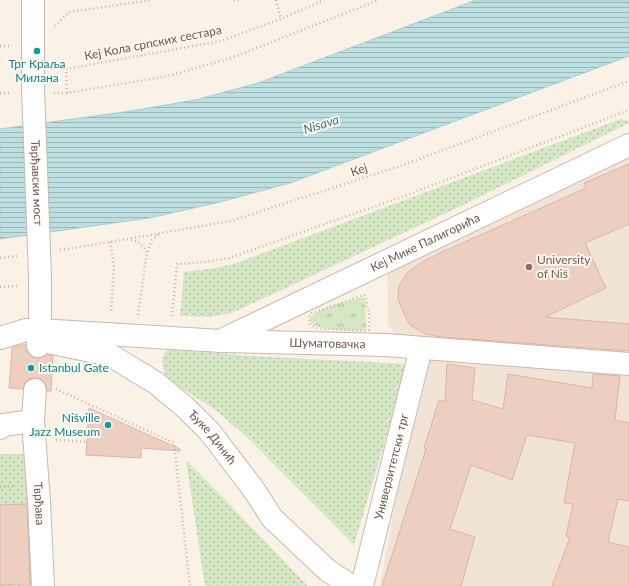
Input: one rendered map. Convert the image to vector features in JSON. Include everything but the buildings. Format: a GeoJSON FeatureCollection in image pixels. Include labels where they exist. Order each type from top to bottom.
{"type":"FeatureCollection","features":[{"type":"Feature","properties":{"kind":"street","name":"Тврђавски мост"},"geometry":{"type":"LineString","coordinates":[[33,0],[33,88],[40,278],[36,333]]}},
{"type":"Feature","properties":{"kind":"street","name":"Кеј Мике Палигорића"},"geometry":{"type":"LineString","coordinates":[[221,341],[629,145]]}},
{"type":"Feature","properties":{"kind":"street","name":"Шуматовачка"},"geometry":{"type":"LineString","coordinates":[[36,333],[221,341],[386,345],[629,364]]}},
{"type":"Feature","properties":{"kind":"street"},"geometry":{"type":"LineString","coordinates":[[0,338],[36,333]]}},
{"type":"Feature","properties":{"kind":"street","name":"Ђуке Динић"},"geometry":{"type":"LineString","coordinates":[[36,333],[110,355],[156,383],[186,408],[210,432],[254,490],[272,518],[327,570],[351,586]]}},
{"type":"Feature","properties":{"kind":"street","name":"Универзитетски трг"},"geometry":{"type":"LineString","coordinates":[[362,586],[422,348]]}},
{"type":"Feature","properties":{"kind":"street","name":"Тврђава"},"geometry":{"type":"LineString","coordinates":[[35,390],[33,430],[43,586]]}},
{"type":"Feature","properties":{"kind":"street"},"geometry":{"type":"LineString","coordinates":[[0,428],[3,425],[33,430]]}},
{"type":"Feature","properties":{"kind":"path"},"geometry":{"type":"LineString","coordinates":[[0,46],[33,46],[69,12],[152,0]]}},
{"type":"Feature","properties":{"kind":"path"},"geometry":{"type":"LineString","coordinates":[[234,0],[239,0]]}},
{"type":"Feature","properties":{"kind":"path"},"geometry":{"type":"LineString","coordinates":[[276,0],[281,19]]}},
{"type":"Feature","properties":{"kind":"path","name":"Кеј Кола српских сестара"},"geometry":{"type":"LineString","coordinates":[[324,0],[281,19],[221,41],[66,69],[67,93],[168,76],[232,58],[379,0]]}},
{"type":"Feature","properties":{"kind":"path","name":"Кеј"},"geometry":{"type":"LineString","coordinates":[[111,316],[114,267],[110,242],[231,221],[403,165],[629,81]]}},
{"type":"Feature","properties":{"kind":"path"},"geometry":{"type":"LineString","coordinates":[[171,320],[177,264],[205,262],[229,258],[407,195],[629,110]]}},
{"type":"Feature","properties":{"kind":"path"},"geometry":{"type":"LineString","coordinates":[[138,318],[147,252],[152,240],[160,234]]}},
{"type":"Feature","properties":{"kind":"path"},"geometry":{"type":"LineString","coordinates":[[128,239],[138,242],[147,252]]}},
{"type":"Feature","properties":{"kind":"path"},"geometry":{"type":"LineString","coordinates":[[364,295],[367,298],[369,311],[369,330],[367,331],[316,328],[311,325],[309,321],[312,313],[364,295]]}},
{"type":"Feature","properties":{"kind":"path"},"geometry":{"type":"LineString","coordinates":[[35,390],[52,387],[174,442],[190,586]]}},
{"type":"Feature","properties":{"kind":"path"},"geometry":{"type":"LineString","coordinates":[[33,430],[87,442]]}},
{"type":"Feature","properties":{"kind":"shaded area"},"geometry":{"type":"Polygon","coordinates":[[[629,141],[629,586],[380,586],[421,364],[388,325],[387,253],[629,141]]]}},
{"type":"Feature","properties":{"kind":"green space"},"geometry":{"type":"Polygon","coordinates":[[[621,119],[629,121],[629,123],[459,207],[232,313],[208,317],[180,316],[184,272],[234,264],[621,119]]]}},
{"type":"Feature","properties":{"kind":"green space"},"geometry":{"type":"Polygon","coordinates":[[[364,297],[365,330],[330,329],[316,326],[311,323],[310,318],[321,310],[336,304],[364,297]]]}},
{"type":"Feature","properties":{"kind":"green space"},"geometry":{"type":"Polygon","coordinates":[[[168,349],[250,356],[408,364],[354,545],[248,438],[214,409],[178,386],[164,373],[162,358],[168,349]]]}},
{"type":"Feature","properties":{"kind":"green space"},"geometry":{"type":"Polygon","coordinates":[[[0,454],[35,454],[43,586],[0,586],[0,454]]]}},
{"type":"Feature","properties":{"kind":"green space"},"geometry":{"type":"Polygon","coordinates":[[[186,460],[204,478],[308,586],[205,586],[186,460]]]}},
{"type":"Feature","properties":{"kind":"water","name":"Nisava"},"geometry":{"type":"Polygon","coordinates":[[[476,0],[629,0],[629,56],[290,183],[220,202],[149,218],[0,239],[0,129],[131,111],[195,100],[258,83],[476,0]]]}},
{"type":"Feature","properties":{"kind":"place","name":"Трг Краља Милана"},"geometry":{"type":"Point","coordinates":[37,51]}},
{"type":"Feature","properties":{"kind":"place","name":"University of Niš"},"geometry":{"type":"Point","coordinates":[529,267]}},
{"type":"Feature","properties":{"kind":"place","name":"Istanbul Gate"},"geometry":{"type":"Point","coordinates":[31,368]}},
{"type":"Feature","properties":{"kind":"place","name":"Nišville Jazz Museum"},"geometry":{"type":"Point","coordinates":[108,425]}}]}
